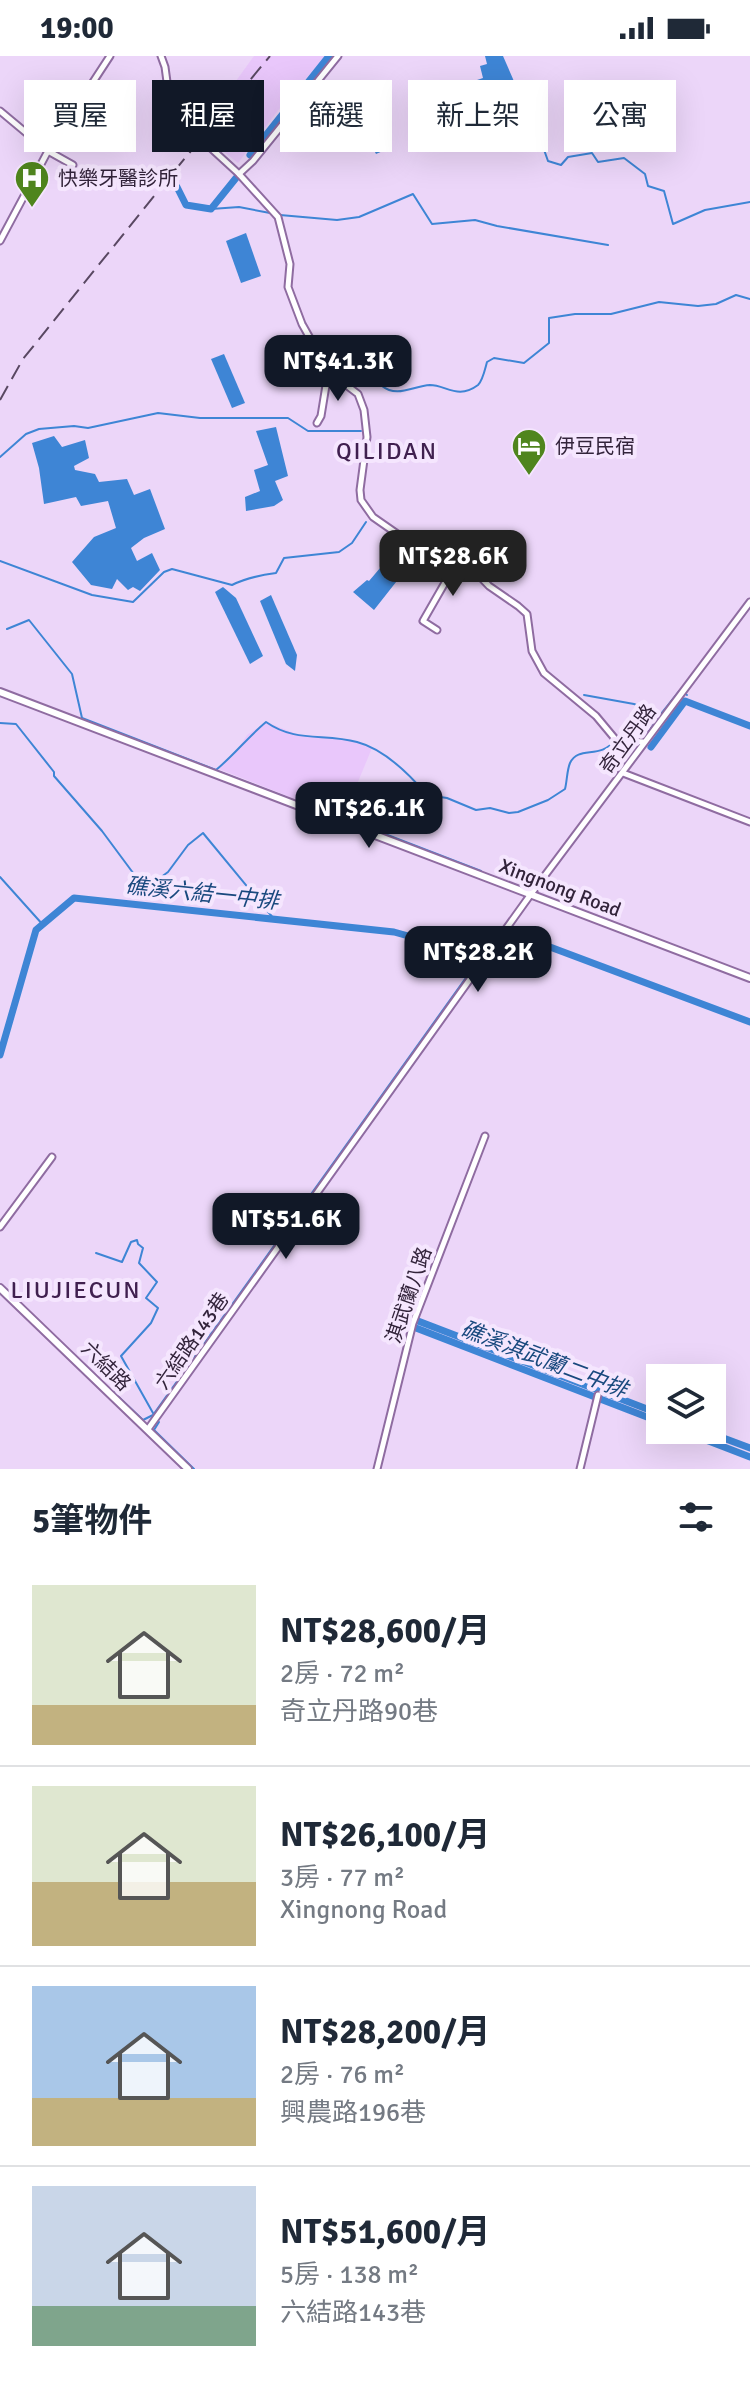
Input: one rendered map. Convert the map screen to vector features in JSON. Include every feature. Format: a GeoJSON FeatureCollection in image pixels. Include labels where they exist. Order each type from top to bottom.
{"type":"FeatureCollection","features":[{"type":"Feature","properties":{"kind":"street"},"geometry":{"type":"LineString","coordinates":[[94,80],[110,56]]}},
{"type":"Feature","properties":{"kind":"street"},"geometry":{"type":"LineString","coordinates":[[161,56],[170,104],[178,118],[239,174],[278,217],[290,264],[288,287],[302,324],[329,372],[358,394],[364,410],[367,437],[360,490],[366,509],[429,556],[458,560],[470,566],[489,586],[527,614],[532,651],[544,673],[596,716],[616,740],[643,742]]}},
{"type":"Feature","properties":{"kind":"street"},"geometry":{"type":"LineString","coordinates":[[239,174],[338,56]]}},
{"type":"Feature","properties":{"kind":"street"},"geometry":{"type":"LineString","coordinates":[[0,111],[24,131]]}},
{"type":"Feature","properties":{"kind":"street"},"geometry":{"type":"LineString","coordinates":[[0,241],[47,152]]}},
{"type":"Feature","properties":{"kind":"street"},"geometry":{"type":"LineString","coordinates":[[50,152],[73,165]]}},
{"type":"Feature","properties":{"kind":"street"},"geometry":{"type":"LineString","coordinates":[[0,217],[8,223]]}},
{"type":"Feature","properties":{"kind":"street"},"geometry":{"type":"LineString","coordinates":[[317,423],[329,372]]}},
{"type":"Feature","properties":{"kind":"street"},"geometry":{"type":"LineString","coordinates":[[437,630],[423,621],[458,560]]}},
{"type":"Feature","properties":{"kind":"street","name":"奇立丹路"},"geometry":{"type":"LineString","coordinates":[[401,1076],[531,894],[643,742],[747,610],[750,602]]}},
{"type":"Feature","properties":{"kind":"street","name":"Xingnong Road"},"geometry":{"type":"LineString","coordinates":[[0,692],[750,978]]}},
{"type":"Feature","properties":{"kind":"street"},"geometry":{"type":"LineString","coordinates":[[623,773],[750,822]]}},
{"type":"Feature","properties":{"kind":"street","name":"六結路143巷"},"geometry":{"type":"LineString","coordinates":[[148,1429],[401,1076]]}},
{"type":"Feature","properties":{"kind":"street","name":"淇武蘭八路"},"geometry":{"type":"LineString","coordinates":[[377,1469],[413,1323],[485,1136]]}},
{"type":"Feature","properties":{"kind":"street"},"geometry":{"type":"LineString","coordinates":[[0,1227],[52,1157]]}},
{"type":"Feature","properties":{"kind":"street","name":"六結路"},"geometry":{"type":"LineString","coordinates":[[0,1288],[188,1469]]}},
{"type":"Feature","properties":{"kind":"street"},"geometry":{"type":"LineString","coordinates":[[580,1469],[598,1395]]}},
{"type":"Feature","properties":{"kind":"shaded area"},"geometry":{"type":"Polygon","coordinates":[[[254,56],[326,56],[304,80],[280,80],[280,108],[264,129],[264,80],[237,80],[254,56]]]}},
{"type":"Feature","properties":{"kind":"shaded area"},"geometry":{"type":"Polygon","coordinates":[[[224,152],[246,152],[238,163],[224,152]]]}},
{"type":"Feature","properties":{"kind":"shaded area"},"geometry":{"type":"Polygon","coordinates":[[[266,722],[299,735],[349,740],[372,748],[343,818],[219,769],[234,755],[247,735],[266,722]]]}},
{"type":"Feature","properties":{"kind":"water"},"geometry":{"type":"Polygon","coordinates":[[[485,56],[503,56],[513,80],[477,80],[483,78],[480,66],[487,64],[485,56]]]}},
{"type":"Feature","properties":{"kind":"water"},"geometry":{"type":"Polygon","coordinates":[[[246,233],[261,276],[241,283],[226,241],[246,233]]]}},
{"type":"Feature","properties":{"kind":"water"},"geometry":{"type":"Polygon","coordinates":[[[224,354],[245,403],[232,408],[211,359],[224,354]]]}},
{"type":"Feature","properties":{"kind":"water"},"geometry":{"type":"Polygon","coordinates":[[[276,427],[288,476],[275,481],[283,500],[274,506],[246,511],[245,497],[260,491],[254,470],[268,465],[256,431],[276,427]]]}},
{"type":"Feature","properties":{"kind":"water"},"geometry":{"type":"Polygon","coordinates":[[[54,436],[62,447],[85,440],[89,458],[74,466],[75,470],[95,474],[99,482],[127,479],[134,495],[150,489],[165,529],[131,548],[137,561],[152,553],[160,570],[140,591],[133,587],[128,590],[117,579],[112,589],[91,585],[72,562],[94,537],[116,528],[108,501],[81,506],[76,497],[44,504],[32,443],[54,436]]]}},
{"type":"Feature","properties":{"kind":"water"},"geometry":{"type":"Polygon","coordinates":[[[402,549],[415,558],[374,610],[353,592],[369,581],[392,554],[396,555],[402,549]]]}},
{"type":"Feature","properties":{"kind":"water"},"geometry":{"type":"Polygon","coordinates":[[[223,587],[236,598],[263,656],[250,664],[215,592],[223,587]]]}},
{"type":"Feature","properties":{"kind":"water"},"geometry":{"type":"Polygon","coordinates":[[[271,595],[297,655],[295,671],[286,664],[260,601],[271,595]]]}},
{"type":"Feature","properties":{"kind":"waterway"},"geometry":{"type":"LineString","coordinates":[[250,155],[329,56]]}},
{"type":"Feature","properties":{"kind":"waterway"},"geometry":{"type":"LineString","coordinates":[[545,152],[548,161],[561,165],[568,157],[592,153],[598,162],[624,158],[645,174],[648,186],[664,191],[673,224],[705,210],[750,202]]}},
{"type":"Feature","properties":{"kind":"waterway"},"geometry":{"type":"LineString","coordinates":[[177,187],[186,205],[211,209],[236,178]]}},
{"type":"Feature","properties":{"kind":"waterway"},"geometry":{"type":"LineString","coordinates":[[280,215],[337,220],[359,217],[413,194],[432,224],[475,220],[608,245]]}},
{"type":"Feature","properties":{"kind":"waterway"},"geometry":{"type":"LineString","coordinates":[[211,209],[239,207],[270,213]]}},
{"type":"Feature","properties":{"kind":"waterway"},"geometry":{"type":"LineString","coordinates":[[382,386],[393,391],[430,385],[458,392],[471,389],[480,383],[487,362],[494,358],[524,363],[549,343],[549,318],[611,314],[659,302],[698,306],[716,304],[736,295],[750,299]]}},
{"type":"Feature","properties":{"kind":"waterway"},"geometry":{"type":"LineString","coordinates":[[0,457],[26,434],[39,429],[88,428],[158,413],[200,418],[288,418],[308,431],[361,431]]}},
{"type":"Feature","properties":{"kind":"waterway"},"geometry":{"type":"LineString","coordinates":[[0,561],[92,595],[133,602],[164,572],[172,569],[232,585],[276,573],[284,558],[339,552],[352,543],[366,522]]}},
{"type":"Feature","properties":{"kind":"waterway"},"geometry":{"type":"LineString","coordinates":[[7,629],[29,620],[72,674],[82,718],[216,770],[266,722],[288,733],[345,739],[367,745],[396,764],[427,795],[447,798],[476,810],[490,808],[509,813],[548,800],[565,789],[569,766],[574,758],[603,750],[615,740]]}},
{"type":"Feature","properties":{"kind":"waterway"},"geometry":{"type":"LineString","coordinates":[[584,695],[634,704],[660,715],[680,690],[687,695]]}},
{"type":"Feature","properties":{"kind":"waterway"},"geometry":{"type":"LineString","coordinates":[[651,747],[685,701],[750,726]]}},
{"type":"Feature","properties":{"kind":"waterway"},"geometry":{"type":"LineString","coordinates":[[646,735],[660,716]]}},
{"type":"Feature","properties":{"kind":"waterway"},"geometry":{"type":"LineString","coordinates":[[0,723],[16,724],[145,889],[168,872],[188,845],[203,833],[274,919]]}},
{"type":"Feature","properties":{"kind":"waterway"},"geometry":{"type":"LineString","coordinates":[[621,768],[634,751]]}},
{"type":"Feature","properties":{"kind":"waterway"},"geometry":{"type":"LineString","coordinates":[[217,771],[285,797]]}},
{"type":"Feature","properties":{"kind":"waterway"},"geometry":{"type":"LineString","coordinates":[[346,819],[481,871]]}},
{"type":"Feature","properties":{"kind":"waterway"},"geometry":{"type":"LineString","coordinates":[[0,877],[44,926]]}},
{"type":"Feature","properties":{"kind":"waterway","name":"礁溪六結一中排"},"geometry":{"type":"LineString","coordinates":[[0,1055],[36,930],[74,898],[394,932],[437,944],[493,940],[500,932]]}},
{"type":"Feature","properties":{"kind":"waterway"},"geometry":{"type":"LineString","coordinates":[[510,932],[750,1022]]}},
{"type":"Feature","properties":{"kind":"waterway"},"geometry":{"type":"LineString","coordinates":[[109,1388],[143,1420],[153,1415],[493,940]]}},
{"type":"Feature","properties":{"kind":"waterway"},"geometry":{"type":"LineString","coordinates":[[96,1253],[122,1262],[131,1242],[137,1240],[143,1248],[139,1263],[157,1282],[146,1298],[158,1308],[151,1323],[121,1356],[153,1413]]}},
{"type":"Feature","properties":{"kind":"waterway"},"geometry":{"type":"LineString","coordinates":[[418,1321],[646,1409]]}},
{"type":"Feature","properties":{"kind":"waterway","name":"礁溪淇武蘭二中排"},"geometry":{"type":"LineString","coordinates":[[416,1328],[646,1417]]}},
{"type":"Feature","properties":{"kind":"waterway"},"geometry":{"type":"LineString","coordinates":[[159,1422],[154,1430],[194,1469]]}},
{"type":"Feature","properties":{"kind":"waterway"},"geometry":{"type":"LineString","coordinates":[[726,1439],[750,1448]]}},
{"type":"Feature","properties":{"kind":"waterway","name":"礁溪淇武蘭二中排"},"geometry":{"type":"LineString","coordinates":[[716,1444],[750,1457]]}},
{"type":"Feature","properties":{"kind":"railway"},"geometry":{"type":"LineString","coordinates":[[0,400],[23,359],[270,56]]}},
{"type":"Feature","properties":{"kind":"place","name":"快樂牙醫診所"},"geometry":{"type":"Point","coordinates":[32,209]}},
{"type":"Feature","properties":{"kind":"place","name":"伊豆民宿"},"geometry":{"type":"Point","coordinates":[529,477]}},
{"type":"Feature","properties":{"kind":"district","name":"QILIDAN"},"geometry":{"type":"Point","coordinates":[387,451]}},
{"type":"Feature","properties":{"kind":"district","name":"LIUJIECUN"},"geometry":{"type":"Point","coordinates":[76,1290]}}]}
